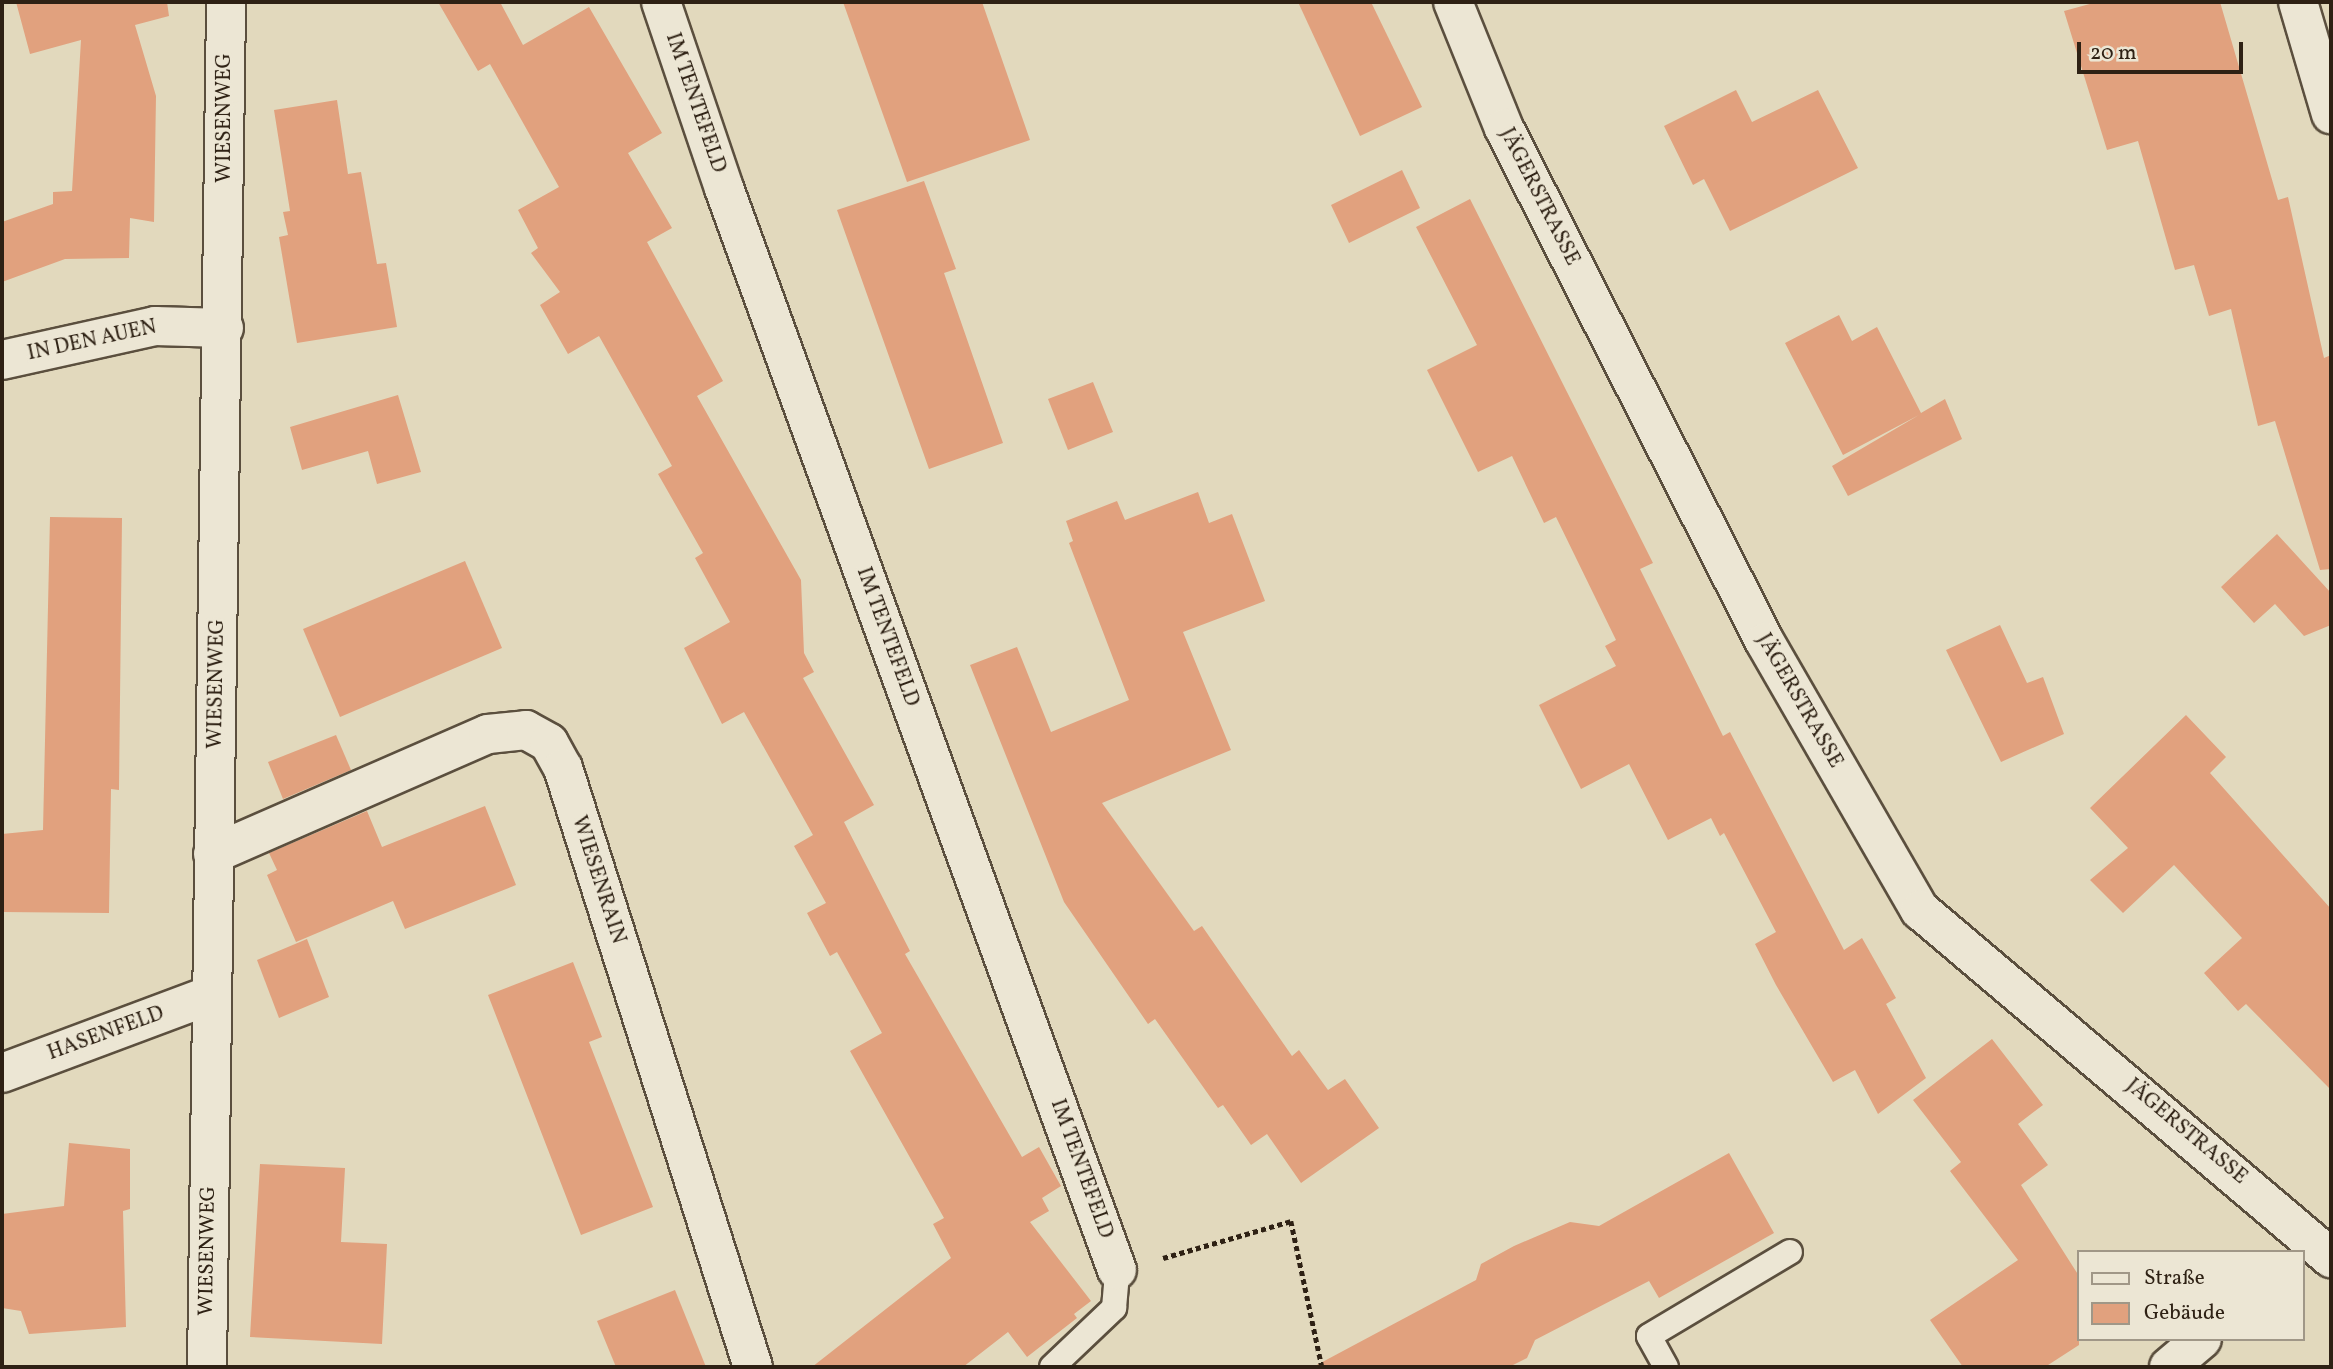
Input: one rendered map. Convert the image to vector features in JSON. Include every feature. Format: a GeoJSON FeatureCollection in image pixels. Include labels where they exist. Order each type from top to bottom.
{"type":"FeatureCollection","features":[{"type":"Feature","properties":{"kind":"street","name":"WIESENWEG"},"geometry":{"type":"LineString","coordinates":[[206,1367],[224,328],[226,2]]}},
{"type":"Feature","properties":{"kind":"street","name":"IM TENTEFELD"},"geometry":{"type":"LineString","coordinates":[[661,2],[724,188],[1117,1270]]}},
{"type":"Feature","properties":{"kind":"street","name":"JÄGERSTRASSE"},"geometry":{"type":"LineString","coordinates":[[1453,2],[1504,128],[1765,642],[1920,910],[2320,1244]]}},
{"type":"Feature","properties":{"kind":"street"},"geometry":{"type":"LineString","coordinates":[[2298,2],[2331,114]]}},
{"type":"Feature","properties":{"kind":"street","name":"IN DEN AUEN"},"geometry":{"type":"LineString","coordinates":[[2,360],[155,326],[224,328]]}},
{"type":"Feature","properties":{"kind":"street","name":"WIESENRAIN"},"geometry":{"type":"LineString","coordinates":[[213,853],[488,734],[526,730],[549,743],[563,768],[752,1367]]}},
{"type":"Feature","properties":{"kind":"street","name":"HASENFELD"},"geometry":{"type":"LineString","coordinates":[[2,1073],[211,995]]}},
{"type":"Feature","properties":{"kind":"street"},"geometry":{"type":"LineString","coordinates":[[2169,1367],[2200,1341]]}},
{"type":"Feature","properties":{"kind":"lane"},"geometry":{"type":"LineString","coordinates":[[1666,1367],[1648,1336],[1790,1252]]}},
{"type":"Feature","properties":{"kind":"lane"},"geometry":{"type":"LineString","coordinates":[[1052,1367],[1114,1308],[1117,1270]]}},
{"type":"Feature","properties":{"kind":"path"},"geometry":{"type":"LineString","coordinates":[[1117,1270],[1291,1221],[1322,1367]]}},
{"type":"Feature","properties":{"kind":"building"},"geometry":{"type":"Polygon","coordinates":[[[16,2],[167,2],[169,16],[135,25],[156,96],[154,222],[130,218],[129,258],[65,259],[2,282],[2,222],[53,204],[53,192],[72,191],[81,40],[30,54],[16,2]]]}},
{"type":"Feature","properties":{"kind":"building"},"geometry":{"type":"Polygon","coordinates":[[[438,2],[500,2],[523,45],[589,7],[662,133],[628,153],[672,228],[647,242],[723,381],[697,396],[801,580],[804,653],[814,672],[803,678],[874,805],[844,822],[910,951],[905,954],[1022,1157],[1039,1147],[1061,1186],[1042,1198],[1049,1211],[1030,1222],[1091,1301],[1074,1314],[1077,1318],[1027,1357],[1008,1332],[963,1367],[812,1367],[951,1258],[933,1224],[944,1218],[850,1051],[882,1033],[837,952],[830,956],[807,913],[826,903],[794,846],[813,835],[744,712],[722,724],[684,648],[730,622],[695,558],[703,553],[658,474],[672,466],[599,336],[568,354],[540,305],[560,292],[531,253],[538,248],[518,210],[559,187],[490,64],[478,71],[438,2]]]}},
{"type":"Feature","properties":{"kind":"building"},"geometry":{"type":"Polygon","coordinates":[[[843,2],[982,2],[1030,140],[907,182],[843,2]]]}},
{"type":"Feature","properties":{"kind":"building"},"geometry":{"type":"Polygon","coordinates":[[[1298,2],[1371,2],[1422,107],[1360,136],[1298,2]]]}},
{"type":"Feature","properties":{"kind":"building"},"geometry":{"type":"Polygon","coordinates":[[[2097,2],[2220,2],[2278,200],[2288,197],[2324,358],[2331,355],[2331,569],[2320,570],[2275,421],[2258,426],[2231,309],[2209,316],[2194,265],[2175,270],[2138,141],[2107,150],[2064,11],[2097,2]]]}},
{"type":"Feature","properties":{"kind":"building"},"geometry":{"type":"Polygon","coordinates":[[[1736,90],[1752,122],[1818,90],[1858,168],[1730,231],[1704,179],[1693,185],[1664,126],[1736,90]]]}},
{"type":"Feature","properties":{"kind":"building"},"geometry":{"type":"Polygon","coordinates":[[[337,100],[348,174],[361,172],[377,264],[386,263],[397,327],[297,343],[279,237],[288,235],[283,212],[290,211],[274,110],[337,100]]]}},
{"type":"Feature","properties":{"kind":"building"},"geometry":{"type":"Polygon","coordinates":[[[1402,170],[1420,208],[1349,243],[1331,205],[1402,170]]]}},
{"type":"Feature","properties":{"kind":"building"},"geometry":{"type":"Polygon","coordinates":[[[924,181],[956,269],[944,273],[1003,443],[929,469],[837,210],[924,181]]]}},
{"type":"Feature","properties":{"kind":"building"},"geometry":{"type":"Polygon","coordinates":[[[1470,199],[1653,563],[1640,569],[1723,736],[1730,732],[1844,950],[1862,938],[1896,998],[1886,1004],[1926,1078],[1878,1114],[1855,1070],[1833,1082],[1776,985],[1755,944],[1776,932],[1724,833],[1720,836],[1711,818],[1668,840],[1629,764],[1581,789],[1539,705],[1616,666],[1605,646],[1616,640],[1556,517],[1544,523],[1512,456],[1478,472],[1427,370],[1477,345],[1416,227],[1470,199]]]}},
{"type":"Feature","properties":{"kind":"building"},"geometry":{"type":"Polygon","coordinates":[[[1839,315],[1852,341],[1877,327],[1921,413],[1945,399],[1962,439],[1848,496],[1832,466],[1919,415],[1843,455],[1785,343],[1839,315]]]}},
{"type":"Feature","properties":{"kind":"building"},"geometry":{"type":"Polygon","coordinates":[[[1093,382],[1113,432],[1068,450],[1048,399],[1093,382]]]}},
{"type":"Feature","properties":{"kind":"building"},"geometry":{"type":"Polygon","coordinates":[[[398,395],[421,472],[377,484],[368,451],[302,470],[290,427],[398,395]]]}},
{"type":"Feature","properties":{"kind":"building"},"geometry":{"type":"Polygon","coordinates":[[[1198,492],[1209,523],[1232,514],[1265,601],[1183,632],[1231,750],[1102,803],[1194,931],[1202,926],[1292,1056],[1299,1050],[1328,1090],[1345,1079],[1379,1128],[1301,1183],[1267,1134],[1251,1145],[1223,1105],[1218,1108],[1155,1019],[1148,1024],[1064,902],[970,665],[1017,647],[1051,732],[1129,700],[1069,543],[1073,541],[1066,521],[1117,501],[1125,520],[1198,492]]]}},
{"type":"Feature","properties":{"kind":"building"},"geometry":{"type":"Polygon","coordinates":[[[50,517],[122,518],[119,790],[111,789],[109,913],[2,912],[2,834],[43,830],[50,517]]]}},
{"type":"Feature","properties":{"kind":"building"},"geometry":{"type":"Polygon","coordinates":[[[2277,534],[2331,593],[2331,625],[2304,636],[2275,604],[2254,623],[2221,587],[2277,534]]]}},
{"type":"Feature","properties":{"kind":"building"},"geometry":{"type":"Polygon","coordinates":[[[465,561],[502,648],[340,717],[303,629],[465,561]]]}},
{"type":"Feature","properties":{"kind":"building"},"geometry":{"type":"Polygon","coordinates":[[[2000,625],[2027,683],[2043,677],[2064,734],[2001,762],[1946,650],[2000,625]]]}},
{"type":"Feature","properties":{"kind":"building"},"geometry":{"type":"Polygon","coordinates":[[[2186,715],[2226,757],[2210,773],[2331,909],[2331,1090],[2246,1004],[2238,1011],[2204,973],[2242,938],[2174,865],[2123,913],[2090,880],[2128,848],[2090,808],[2186,715]]]}},
{"type":"Feature","properties":{"kind":"building"},"geometry":{"type":"Polygon","coordinates":[[[336,735],[351,770],[283,799],[268,762],[336,735]]]}},
{"type":"Feature","properties":{"kind":"building"},"geometry":{"type":"Polygon","coordinates":[[[485,806],[516,885],[405,929],[393,901],[296,942],[267,875],[277,870],[269,853],[367,811],[382,847],[485,806]]]}},
{"type":"Feature","properties":{"kind":"building"},"geometry":{"type":"Polygon","coordinates":[[[307,939],[329,997],[279,1018],[257,960],[307,939]]]}},
{"type":"Feature","properties":{"kind":"building"},"geometry":{"type":"Polygon","coordinates":[[[573,962],[602,1037],[589,1042],[653,1207],[581,1235],[488,995],[573,962]]]}},
{"type":"Feature","properties":{"kind":"building"},"geometry":{"type":"Polygon","coordinates":[[[1992,1039],[2043,1105],[2018,1124],[2048,1165],[2021,1185],[2078,1274],[2079,1341],[2079,1345],[2045,1367],[1963,1367],[1930,1320],[2018,1260],[1950,1171],[1961,1162],[1913,1100],[1992,1039]]]}},
{"type":"Feature","properties":{"kind":"building"},"geometry":{"type":"Polygon","coordinates":[[[69,1143],[130,1149],[130,1209],[123,1211],[126,1327],[29,1334],[21,1311],[2,1308],[2,1214],[64,1206],[69,1143]]]}},
{"type":"Feature","properties":{"kind":"building"},"geometry":{"type":"Polygon","coordinates":[[[1729,1153],[1774,1233],[1659,1298],[1649,1281],[1535,1340],[1527,1358],[1509,1367],[1313,1367],[1476,1280],[1481,1264],[1514,1246],[1570,1222],[1599,1226],[1729,1153]]]}},
{"type":"Feature","properties":{"kind":"building"},"geometry":{"type":"Polygon","coordinates":[[[260,1164],[345,1168],[341,1242],[387,1244],[382,1344],[250,1337],[260,1164]]]}},
{"type":"Feature","properties":{"kind":"building"},"geometry":{"type":"Polygon","coordinates":[[[675,1290],[706,1367],[616,1367],[597,1321],[675,1290]]]}}]}
